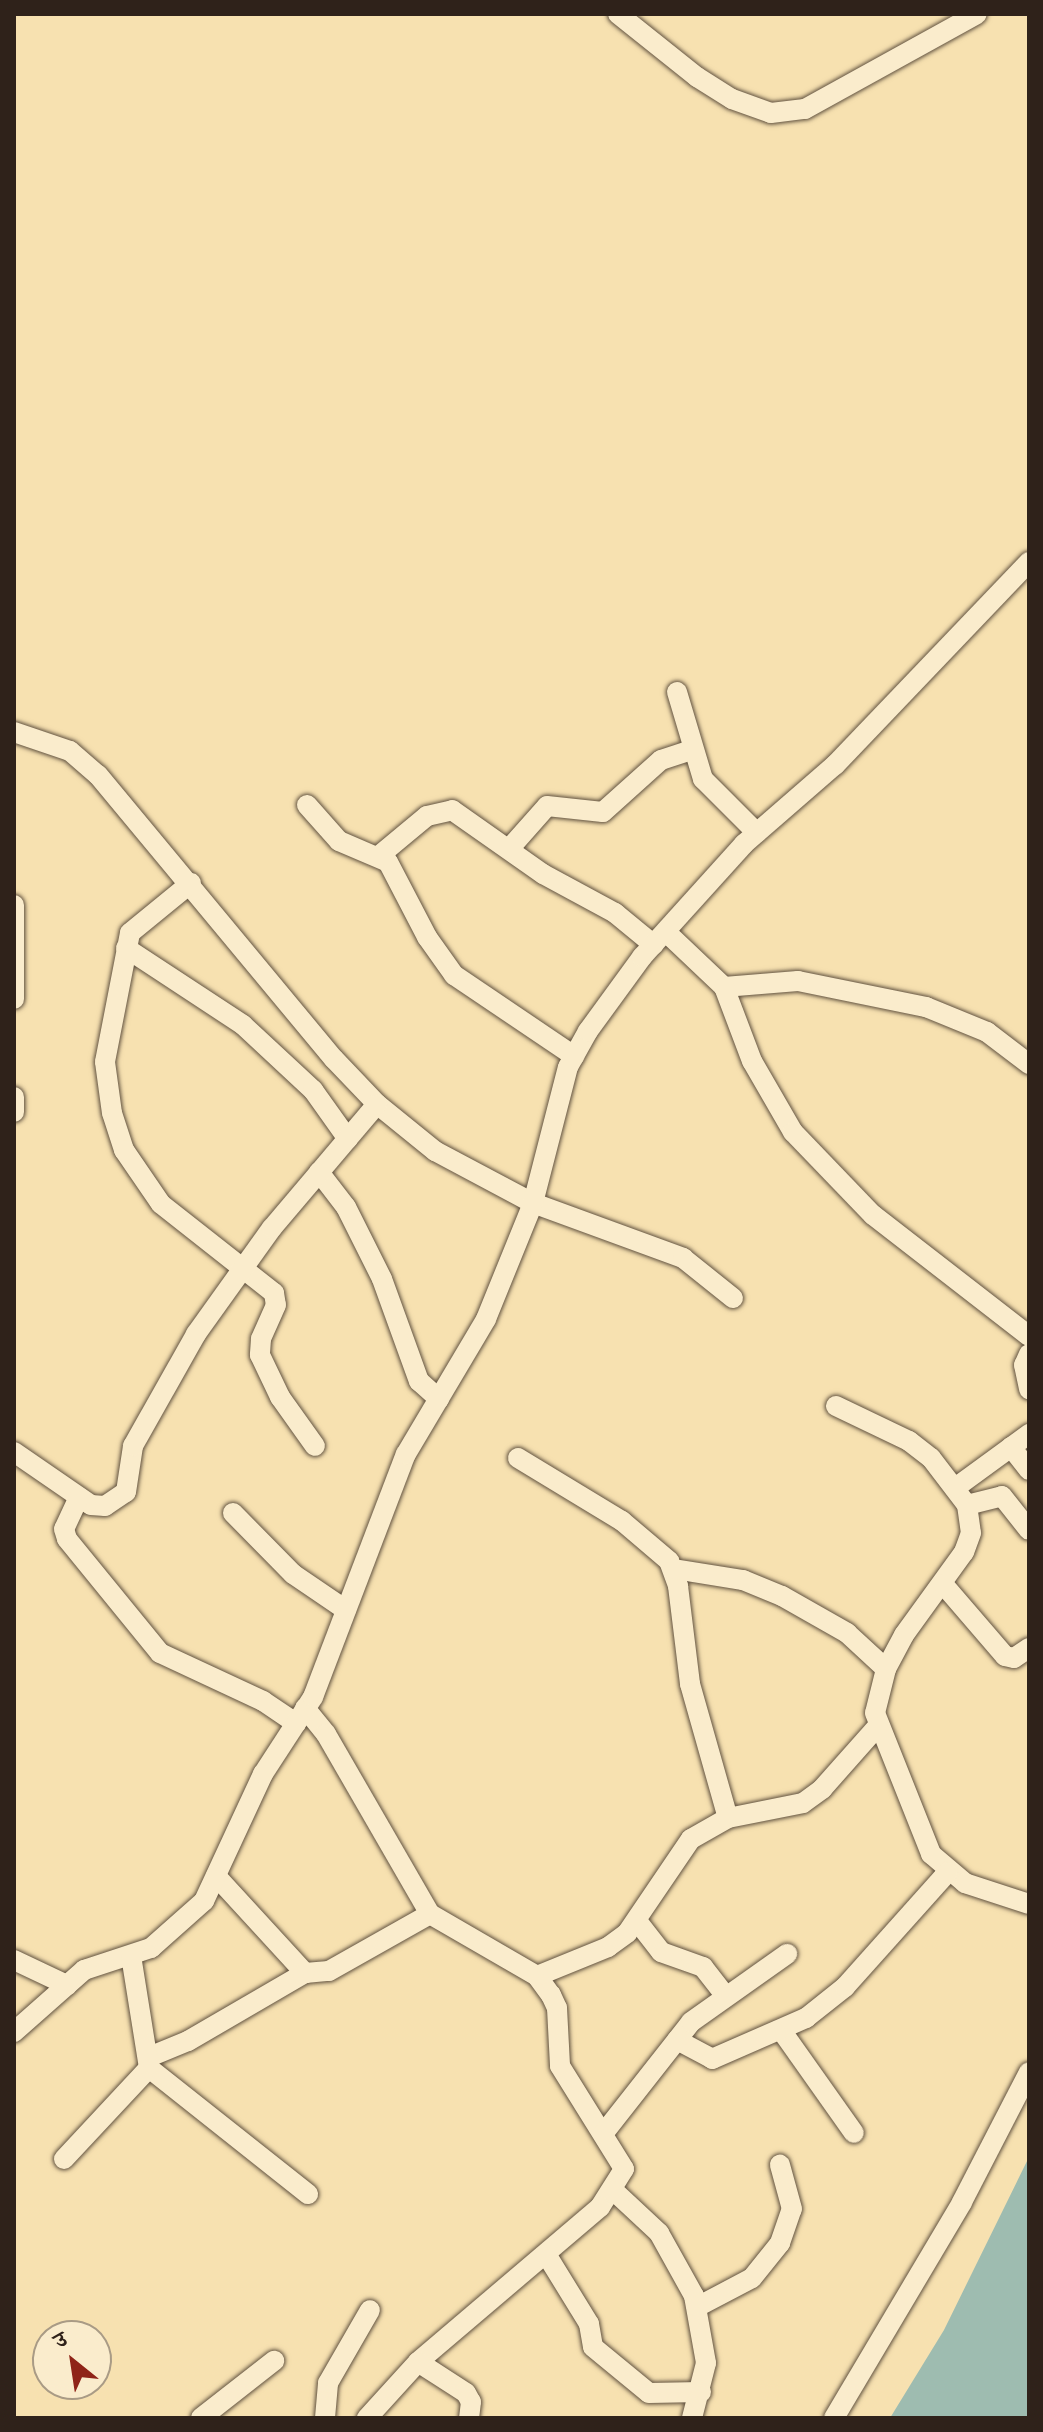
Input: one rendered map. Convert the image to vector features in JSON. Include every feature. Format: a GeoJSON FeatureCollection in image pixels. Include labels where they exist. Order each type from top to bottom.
{"type":"FeatureCollection","features":[{"type":"Feature","properties":{"kind":"street"},"geometry":{"type":"LineString","coordinates":[[618,14],[697,77],[732,99],[771,113],[805,109],[977,14]]}},
{"type":"Feature","properties":{"kind":"street"},"geometry":{"type":"LineString","coordinates":[[14,2032],[96,1964],[131,1955],[177,1929],[204,1901],[263,1774],[300,1716],[346,1610],[406,1454],[486,1319],[533,1203],[556,1102],[574,1056],[660,938],[757,833],[835,765],[1029,562]]}},
{"type":"Feature","properties":{"kind":"street"},"geometry":{"type":"LineString","coordinates":[[677,692],[691,750],[703,779],[757,833]]}},
{"type":"Feature","properties":{"kind":"street"},"geometry":{"type":"LineString","coordinates":[[14,732],[70,751],[98,775],[191,883],[334,1059],[377,1104],[435,1151],[533,1203],[663,1248],[733,1298]]}},
{"type":"Feature","properties":{"kind":"street"},"geometry":{"type":"LineString","coordinates":[[509,849],[547,806],[603,812],[661,760],[691,750]]}},
{"type":"Feature","properties":{"kind":"street"},"geometry":{"type":"LineString","coordinates":[[307,805],[339,841],[380,855],[454,975],[574,1056]]}},
{"type":"Feature","properties":{"kind":"street"},"geometry":{"type":"LineString","coordinates":[[380,855],[427,816],[446,808],[660,938],[724,987],[752,1061],[793,1132],[873,1215],[1029,1336]]}},
{"type":"Feature","properties":{"kind":"street"},"geometry":{"type":"LineString","coordinates":[[191,883],[136,925],[126,948],[105,1062],[112,1113],[124,1150],[161,1204],[274,1293],[276,1305],[261,1339],[260,1355],[280,1397],[315,1446]]}},
{"type":"Feature","properties":{"kind":"street"},"geometry":{"type":"LineString","coordinates":[[14,905],[14,999]]}},
{"type":"Feature","properties":{"kind":"street"},"geometry":{"type":"LineString","coordinates":[[126,948],[243,1025],[313,1090],[348,1139]]}},
{"type":"Feature","properties":{"kind":"street"},"geometry":{"type":"LineString","coordinates":[[724,987],[798,981],[926,1007],[987,1032],[1029,1064]]}},
{"type":"Feature","properties":{"kind":"street"},"geometry":{"type":"LineString","coordinates":[[14,1097],[14,1112]]}},
{"type":"Feature","properties":{"kind":"street"},"geometry":{"type":"LineString","coordinates":[[14,1452],[79,1497],[105,1506],[126,1492],[133,1446],[196,1334],[241,1268],[377,1104]]}},
{"type":"Feature","properties":{"kind":"street"},"geometry":{"type":"LineString","coordinates":[[319,1172],[346,1207],[382,1279],[419,1381],[439,1399]]}},
{"type":"Feature","properties":{"kind":"street"},"geometry":{"type":"LineString","coordinates":[[1029,1354],[1024,1365],[1029,1389]]}},
{"type":"Feature","properties":{"kind":"street"},"geometry":{"type":"LineString","coordinates":[[836,1406],[909,1441],[961,1496],[971,1533],[943,1584],[886,1669],[875,1713],[877,1727],[918,1830],[948,1872],[987,1894],[1029,1904]]}},
{"type":"Feature","properties":{"kind":"street"},"geometry":{"type":"LineString","coordinates":[[961,1496],[1011,1447],[1029,1434]]}},
{"type":"Feature","properties":{"kind":"street"},"geometry":{"type":"LineString","coordinates":[[1011,1447],[1029,1470]]}},
{"type":"Feature","properties":{"kind":"street"},"geometry":{"type":"LineString","coordinates":[[518,1458],[622,1521],[674,1569],[743,1580],[782,1596],[847,1633],[886,1669]]}},
{"type":"Feature","properties":{"kind":"street"},"geometry":{"type":"LineString","coordinates":[[961,1496],[1002,1496],[1029,1530]]}},
{"type":"Feature","properties":{"kind":"street"},"geometry":{"type":"LineString","coordinates":[[79,1497],[64,1529],[67,1539],[160,1653],[300,1716],[326,1734],[430,1914],[537,1976],[557,2008],[560,2066],[624,2169],[614,2191],[546,2254],[418,2362],[367,2418]]}},
{"type":"Feature","properties":{"kind":"street"},"geometry":{"type":"LineString","coordinates":[[233,1513],[293,1574],[346,1610]]}},
{"type":"Feature","properties":{"kind":"street"},"geometry":{"type":"LineString","coordinates":[[674,1569],[690,1684],[728,1818]]}},
{"type":"Feature","properties":{"kind":"street"},"geometry":{"type":"LineString","coordinates":[[943,1584],[1005,1656],[1014,1658],[1029,1648]]}},
{"type":"Feature","properties":{"kind":"street"},"geometry":{"type":"LineString","coordinates":[[537,1976],[608,1947],[637,1921],[691,1839],[728,1818],[803,1803],[877,1727]]}},
{"type":"Feature","properties":{"kind":"street"},"geometry":{"type":"LineString","coordinates":[[677,2040],[712,2059],[781,2030],[827,2004],[948,1872]]}},
{"type":"Feature","properties":{"kind":"street"},"geometry":{"type":"LineString","coordinates":[[216,1876],[305,1973]]}},
{"type":"Feature","properties":{"kind":"street"},"geometry":{"type":"LineString","coordinates":[[64,2159],[149,2062],[305,1973],[329,1971],[430,1914]]}},
{"type":"Feature","properties":{"kind":"street"},"geometry":{"type":"LineString","coordinates":[[637,1921],[661,1952],[703,1967],[725,1995]]}},
{"type":"Feature","properties":{"kind":"street"},"geometry":{"type":"LineString","coordinates":[[603,2134],[677,2040],[725,1995],[787,1954]]}},
{"type":"Feature","properties":{"kind":"street"},"geometry":{"type":"LineString","coordinates":[[131,1955],[137,2019],[149,2062],[308,2194]]}},
{"type":"Feature","properties":{"kind":"street"},"geometry":{"type":"LineString","coordinates":[[14,1960],[67,1985]]}},
{"type":"Feature","properties":{"kind":"street"},"geometry":{"type":"LineString","coordinates":[[781,2030],[854,2133]]}},
{"type":"Feature","properties":{"kind":"street"},"geometry":{"type":"LineString","coordinates":[[834,2418],[962,2202],[1029,2072]]}},
{"type":"Feature","properties":{"kind":"street"},"geometry":{"type":"LineString","coordinates":[[697,2307],[752,2278],[780,2243],[792,2209],[780,2165]]}},
{"type":"Feature","properties":{"kind":"street"},"geometry":{"type":"LineString","coordinates":[[614,2191],[659,2233],[697,2307],[706,2363],[692,2418]]}},
{"type":"Feature","properties":{"kind":"street"},"geometry":{"type":"LineString","coordinates":[[546,2254],[589,2324],[593,2347],[649,2393],[701,2392]]}},
{"type":"Feature","properties":{"kind":"street"},"geometry":{"type":"LineString","coordinates":[[325,2418],[328,2383],[370,2310]]}},
{"type":"Feature","properties":{"kind":"street"},"geometry":{"type":"LineString","coordinates":[[201,2418],[274,2361]]}},
{"type":"Feature","properties":{"kind":"street"},"geometry":{"type":"LineString","coordinates":[[418,2362],[466,2393],[471,2402],[469,2418]]}},
{"type":"Feature","properties":{"kind":"shaded area"},"geometry":{"type":"Polygon","coordinates":[[[1029,2157],[1029,2418],[890,2418],[944,2330],[1029,2157]]]}}]}
